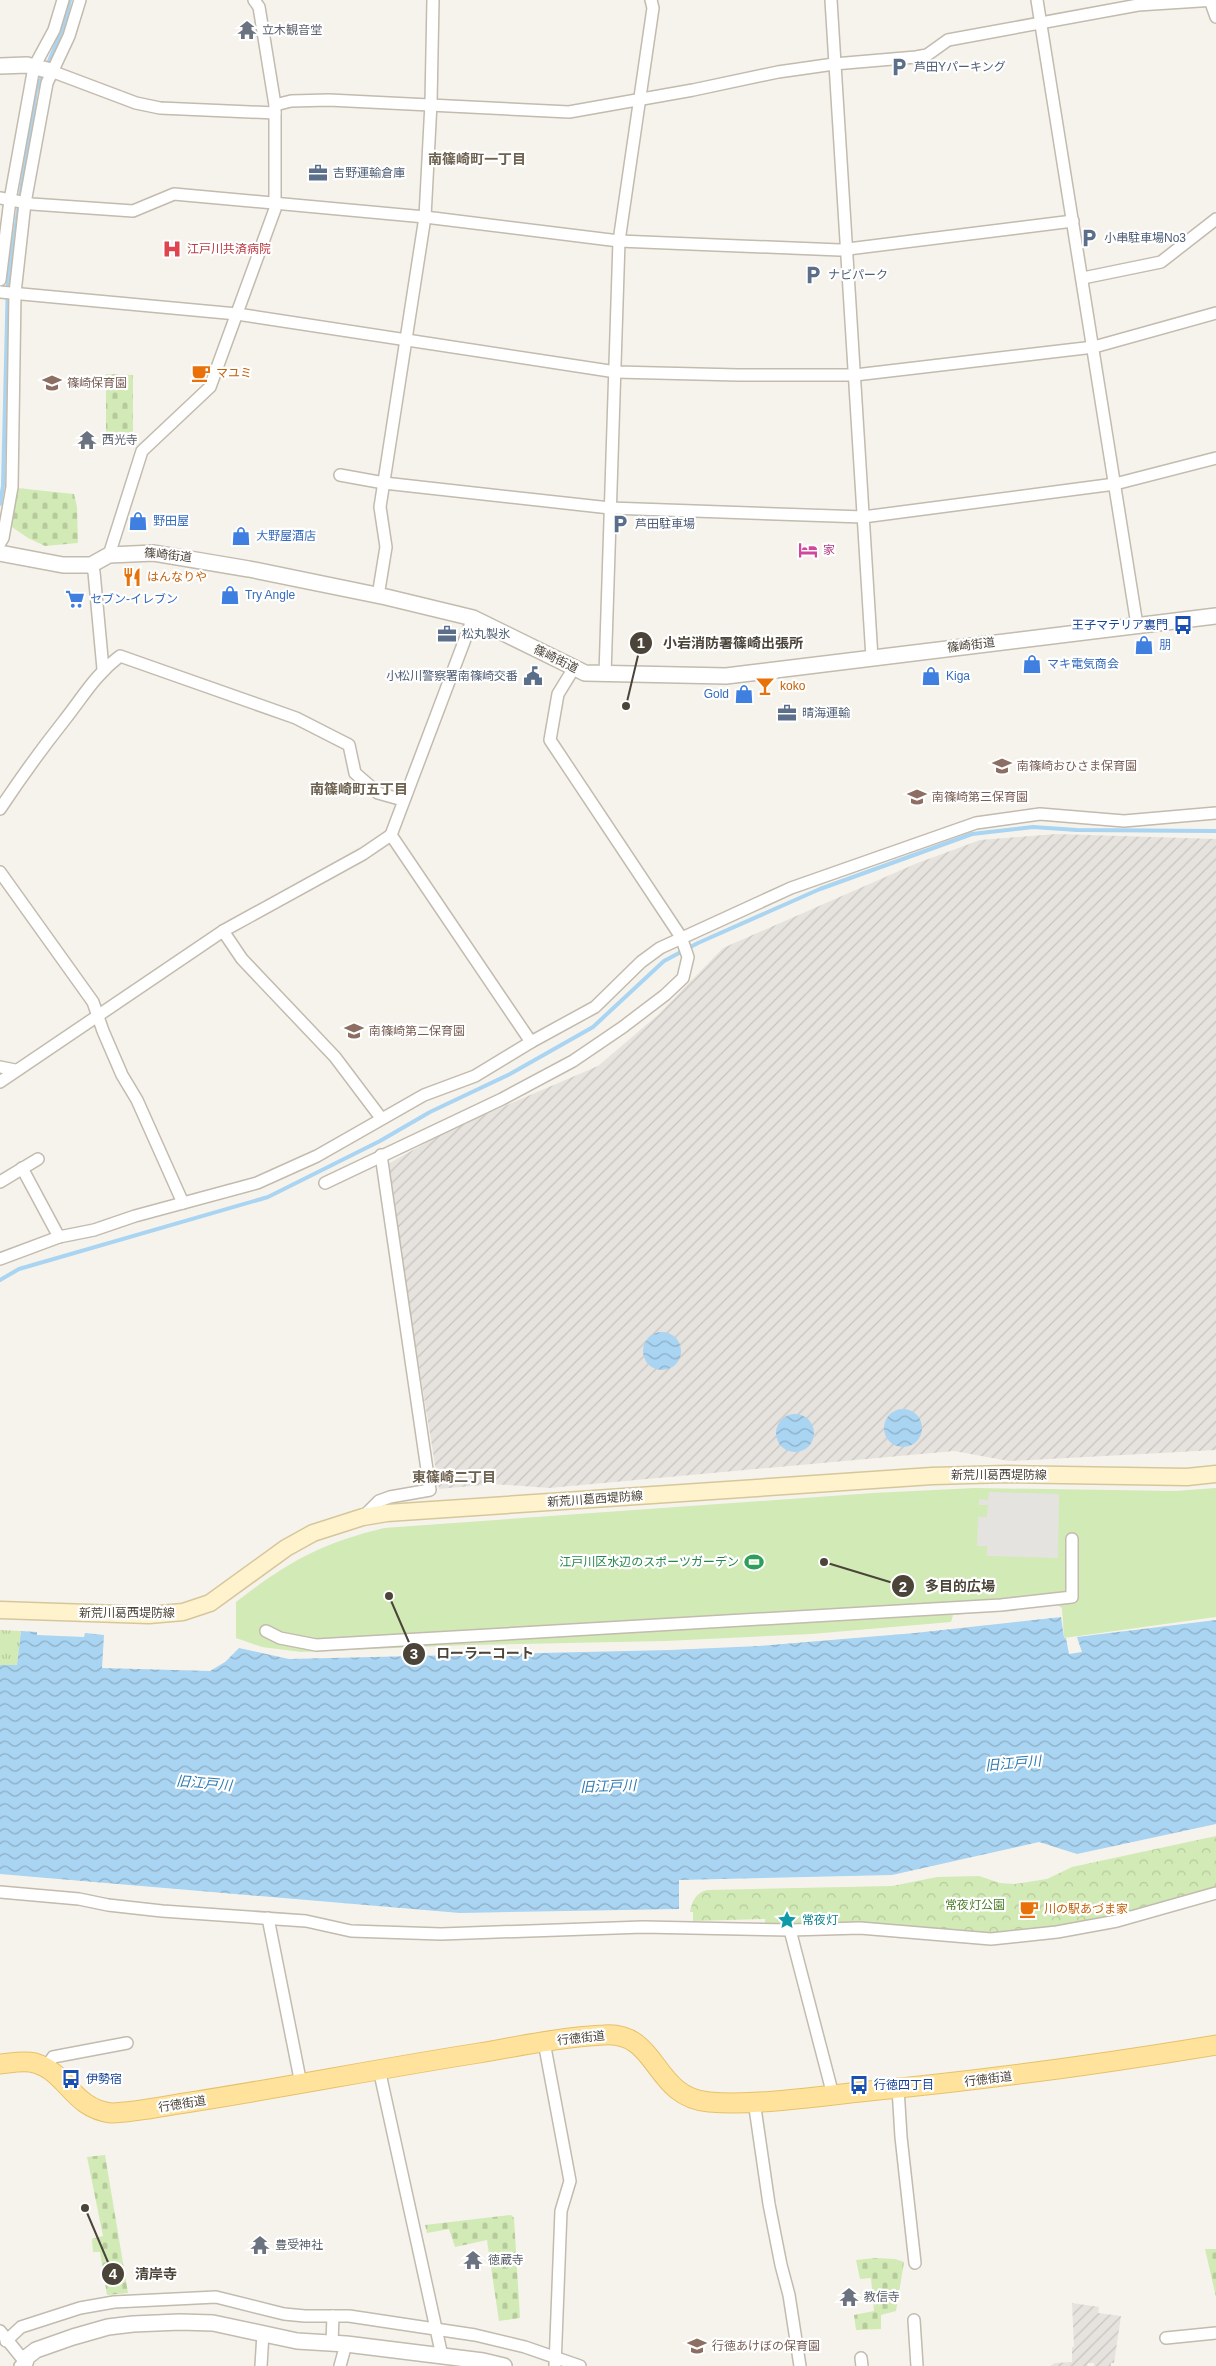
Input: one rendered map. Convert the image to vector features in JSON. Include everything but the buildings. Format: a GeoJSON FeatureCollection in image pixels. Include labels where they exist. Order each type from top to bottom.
{"type":"FeatureCollection","features":[{"type":"Feature","properties":{"kind":"main road","name":"新荒川葛西堤防線"},"geometry":{"type":"LineString","coordinates":[[0,1610],[149,1615],[183,1612],[210,1603],[300,1540],[338,1524],[363,1517],[932,1476],[1008,1474],[1187,1477],[1216,1474]]}},
{"type":"Feature","properties":{"kind":"main road","name":"行徳街道"},"geometry":{"type":"LineString","coordinates":[[0,2064],[24,2062],[46,2068],[63,2082],[84,2104],[101,2112],[111,2114],[301,2084],[544,2042],[607,2034],[622,2037],[637,2044],[646,2052],[667,2081],[677,2091],[690,2098],[714,2102],[833,2095],[1027,2074],[1216,2045]]}},
{"type":"Feature","properties":{"kind":"street"},"geometry":{"type":"LineString","coordinates":[[5,290],[14,201],[44,69],[64,0]]}},
{"type":"Feature","properties":{"kind":"street"},"geometry":{"type":"LineString","coordinates":[[0,543],[3,538],[12,487],[14,439],[5,290],[14,201],[47,83],[44,69],[69,36],[80,0]]}},
{"type":"Feature","properties":{"kind":"street"},"geometry":{"type":"LineString","coordinates":[[109,555],[142,451],[210,387],[277,203],[275,109],[259,7],[254,0]]}},
{"type":"Feature","properties":{"kind":"street"},"geometry":{"type":"LineString","coordinates":[[378,596],[386,547],[380,507],[425,217],[431,103],[433,0]]}},
{"type":"Feature","properties":{"kind":"street"},"geometry":{"type":"LineString","coordinates":[[605,675],[619,241],[653,8],[650,0]]}},
{"type":"Feature","properties":{"kind":"street"},"geometry":{"type":"LineString","coordinates":[[830,0],[872,658]]}},
{"type":"Feature","properties":{"kind":"street"},"geometry":{"type":"LineString","coordinates":[[1037,0],[1094,346],[1137,625]]}},
{"type":"Feature","properties":{"kind":"street"},"geometry":{"type":"LineString","coordinates":[[0,66],[44,69],[136,103],[160,108],[275,109],[291,102],[329,100],[431,103],[569,112],[639,98],[693,90],[778,72],[834,64],[916,57],[927,54],[948,40],[1138,5],[1212,0],[1216,17]]}},
{"type":"Feature","properties":{"kind":"street"},"geometry":{"type":"LineString","coordinates":[[14,201],[133,211],[174,194],[425,217],[619,241],[846,250],[1073,220]]}},
{"type":"Feature","properties":{"kind":"street"},"geometry":{"type":"LineString","coordinates":[[1083,278],[1160,262],[1216,219]]}},
{"type":"Feature","properties":{"kind":"street"},"geometry":{"type":"LineString","coordinates":[[5,290],[237,314],[616,372],[855,375],[1094,346],[1216,313]]}},
{"type":"Feature","properties":{"kind":"street"},"geometry":{"type":"LineString","coordinates":[[340,475],[384,482],[610,508],[863,517],[1116,484],[1216,458]]}},
{"type":"Feature","properties":{"kind":"street","name":"篠崎街道"},"geometry":{"type":"LineString","coordinates":[[0,553],[64,565],[91,565],[109,555],[140,552],[197,558],[473,618],[584,673],[605,675],[726,676],[1216,616]]}},
{"type":"Feature","properties":{"kind":"street"},"geometry":{"type":"LineString","coordinates":[[91,565],[94,572],[103,669]]}},
{"type":"Feature","properties":{"kind":"street"},"geometry":{"type":"LineString","coordinates":[[0,1082],[222,931],[362,854],[391,835],[473,618]]}},
{"type":"Feature","properties":{"kind":"street"},"geometry":{"type":"LineString","coordinates":[[0,809],[41,748],[103,669],[120,656],[296,718],[349,745],[355,773],[378,793],[403,800]]}},
{"type":"Feature","properties":{"kind":"street"},"geometry":{"type":"LineString","coordinates":[[325,1182],[510,1095],[573,1061],[623,1027],[665,995],[683,978],[688,958],[681,937],[550,740],[558,694],[574,668]]}},
{"type":"Feature","properties":{"kind":"street"},"geometry":{"type":"LineString","coordinates":[[0,1258],[59,1236],[94,1230],[257,1183],[317,1156],[424,1094],[476,1076],[595,1007],[640,962],[660,948],[791,888],[976,823],[1040,814],[1124,822],[1216,813]]}},
{"type":"Feature","properties":{"kind":"street"},"geometry":{"type":"LineString","coordinates":[[391,835],[532,1042]]}},
{"type":"Feature","properties":{"kind":"street"},"geometry":{"type":"LineString","coordinates":[[0,872],[93,1002],[122,1075],[137,1100],[183,1203]]}},
{"type":"Feature","properties":{"kind":"street"},"geometry":{"type":"LineString","coordinates":[[222,931],[242,959],[335,1057],[381,1118]]}},
{"type":"Feature","properties":{"kind":"street"},"geometry":{"type":"LineString","coordinates":[[0,1067],[15,1070]]}},
{"type":"Feature","properties":{"kind":"street"},"geometry":{"type":"LineString","coordinates":[[363,1517],[379,1501],[390,1497],[430,1490],[381,1155]]}},
{"type":"Feature","properties":{"kind":"street"},"geometry":{"type":"LineString","coordinates":[[0,1182],[38,1159]]}},
{"type":"Feature","properties":{"kind":"street"},"geometry":{"type":"LineString","coordinates":[[22,1168],[59,1236]]}},
{"type":"Feature","properties":{"kind":"street"},"geometry":{"type":"LineString","coordinates":[[266,1631],[280,1638],[316,1645],[1001,1605],[1059,1599],[1072,1597],[1072,1539]]}},
{"type":"Feature","properties":{"kind":"street"},"geometry":{"type":"LineString","coordinates":[[0,1892],[79,1899],[108,1905],[153,1910],[306,1920],[351,1931],[441,1934],[643,1927],[790,1930],[860,1928],[991,1939],[1057,1932],[1117,1921],[1216,1893]]}},
{"type":"Feature","properties":{"kind":"street"},"geometry":{"type":"LineString","coordinates":[[268,1918],[301,2084]]}},
{"type":"Feature","properties":{"kind":"street"},"geometry":{"type":"LineString","coordinates":[[790,1930],[833,2095]]}},
{"type":"Feature","properties":{"kind":"street"},"geometry":{"type":"LineString","coordinates":[[544,2042],[570,2180],[561,2211],[556,2361]]}},
{"type":"Feature","properties":{"kind":"street"},"geometry":{"type":"LineString","coordinates":[[46,2068],[53,2057],[127,2043]]}},
{"type":"Feature","properties":{"kind":"street"},"geometry":{"type":"LineString","coordinates":[[379,2069],[443,2361]]}},
{"type":"Feature","properties":{"kind":"street"},"geometry":{"type":"LineString","coordinates":[[898,2088],[901,2137],[915,2263]]}},
{"type":"Feature","properties":{"kind":"street"},"geometry":{"type":"LineString","coordinates":[[754,2101],[769,2204],[789,2295],[800,2366]]}},
{"type":"Feature","properties":{"kind":"street"},"geometry":{"type":"LineString","coordinates":[[504,2366],[483,2361],[443,2361],[339,2343],[297,2341],[213,2323],[133,2324],[108,2328],[44,2346],[31,2353],[23,2365],[2,2334],[80,2308],[114,2302],[216,2297],[284,2314],[376,2319],[475,2335],[556,2361],[580,2366]]}},
{"type":"Feature","properties":{"kind":"street"},"geometry":{"type":"LineString","coordinates":[[333,2316],[339,2343],[340,2366]]}},
{"type":"Feature","properties":{"kind":"street"},"geometry":{"type":"LineString","coordinates":[[914,2320],[918,2366]]}},
{"type":"Feature","properties":{"kind":"street"},"geometry":{"type":"LineString","coordinates":[[1166,2338],[1216,2333]]}},
{"type":"Feature","properties":{"kind":"street"},"geometry":{"type":"LineString","coordinates":[[261,2366],[263,2334]]}},
{"type":"Feature","properties":{"kind":"shaded area"},"geometry":{"type":"Polygon","coordinates":[[[1056,834],[1216,839],[1216,1450],[1009,1461],[954,1451],[549,1488],[493,1484],[439,1489],[386,1165],[451,1129],[598,1066],[659,1014],[723,948],[915,864],[980,840],[1056,834]]]}},
{"type":"Feature","properties":{"kind":"shaded area"},"geometry":{"type":"Polygon","coordinates":[[[989,1492],[1059,1494],[1058,1558],[987,1556],[987,1546],[977,1546],[978,1517],[987,1517],[988,1505],[979,1505],[979,1499],[988,1500],[989,1492]]]}},
{"type":"Feature","properties":{"kind":"shaded area"},"geometry":{"type":"Polygon","coordinates":[[[1072,2303],[1099,2307],[1098,2313],[1121,2316],[1114,2363],[1111,2363],[1111,2366],[1094,2366],[1094,2363],[1088,2363],[1087,2366],[1050,2366],[1055,2363],[1072,2362],[1072,2347],[1074,2347],[1072,2303]]]}},
{"type":"Feature","properties":{"kind":"green space"},"geometry":{"type":"Polygon","coordinates":[[[106,374],[133,375],[133,432],[106,433],[106,374]]]}},
{"type":"Feature","properties":{"kind":"green space"},"geometry":{"type":"Polygon","coordinates":[[[17,488],[74,494],[77,507],[78,543],[45,546],[28,538],[9,525],[17,488]]]}},
{"type":"Feature","properties":{"kind":"green space","name":"江戸川区水辺のスポーツガーデン"},"geometry":{"type":"Polygon","coordinates":[[[975,1488],[1175,1491],[1216,1488],[1216,1617],[1064,1638],[1062,1608],[1058,1605],[953,1615],[951,1622],[811,1634],[665,1641],[468,1645],[301,1652],[262,1647],[236,1638],[236,1602],[272,1576],[305,1556],[341,1541],[384,1528],[873,1493],[975,1488]]]}},
{"type":"Feature","properties":{"kind":"green space"},"geometry":{"type":"Polygon","coordinates":[[[0,1630],[21,1631],[17,1665],[0,1665],[0,1630]]]}},
{"type":"Feature","properties":{"kind":"green space","name":"常夜灯公園"},"geometry":{"type":"Polygon","coordinates":[[[1216,1836],[1216,1888],[1174,1901],[1081,1923],[995,1935],[765,1926],[765,1919],[693,1921],[693,1912],[690,1912],[695,1898],[700,1893],[708,1890],[892,1886],[937,1877],[979,1876],[1000,1883],[1015,1884],[1047,1879],[1072,1867],[1216,1836]]]}},
{"type":"Feature","properties":{"kind":"green space"},"geometry":{"type":"Polygon","coordinates":[[[105,2155],[128,2293],[107,2295],[100,2252],[93,2252],[92,2239],[103,2236],[87,2157],[105,2155]]]}},
{"type":"Feature","properties":{"kind":"green space"},"geometry":{"type":"Polygon","coordinates":[[[511,2215],[514,2218],[520,2318],[499,2321],[487,2240],[455,2247],[449,2229],[427,2233],[425,2225],[511,2215]]]}},
{"type":"Feature","properties":{"kind":"green space"},"geometry":{"type":"Polygon","coordinates":[[[1205,2249],[1216,2249],[1216,2297],[1205,2249]]]}},
{"type":"Feature","properties":{"kind":"green space"},"geometry":{"type":"Polygon","coordinates":[[[875,2258],[895,2259],[904,2262],[896,2311],[881,2315],[881,2329],[856,2330],[854,2315],[874,2311],[871,2278],[860,2279],[856,2260],[875,2258]]]}},
{"type":"Feature","properties":{"kind":"water"},"geometry":{"type":"Polygon","coordinates":[[[662,1332],[676,1337],[681,1351],[676,1365],[662,1370],[648,1365],[643,1351],[648,1337],[662,1332]]]}},
{"type":"Feature","properties":{"kind":"water"},"geometry":{"type":"Polygon","coordinates":[[[903,1409],[917,1414],[922,1428],[917,1442],[903,1447],[889,1442],[884,1428],[889,1414],[903,1409]]]}},
{"type":"Feature","properties":{"kind":"water"},"geometry":{"type":"Polygon","coordinates":[[[795,1414],[809,1419],[814,1433],[809,1447],[795,1452],[781,1447],[776,1433],[781,1419],[795,1414]]]}},
{"type":"Feature","properties":{"kind":"water","name":"旧江戸川"},"geometry":{"type":"Polygon","coordinates":[[[1061,1617],[1064,1638],[1066,1638],[1069,1654],[1082,1652],[1077,1637],[1216,1620],[1216,1824],[1077,1854],[1039,1842],[892,1875],[679,1880],[679,1909],[460,1913],[0,1874],[0,1665],[17,1665],[21,1631],[37,1632],[37,1635],[84,1637],[85,1633],[104,1635],[102,1668],[210,1671],[225,1662],[239,1648],[289,1659],[670,1650],[759,1646],[915,1633],[1061,1617]]]}},
{"type":"Feature","properties":{"kind":"waterway"},"geometry":{"type":"LineString","coordinates":[[47,66],[65,23],[70,0]]}},
{"type":"Feature","properties":{"kind":"waterway"},"geometry":{"type":"LineString","coordinates":[[0,504],[3,486],[8,278],[36,91],[44,72]]}},
{"type":"Feature","properties":{"kind":"waterway"},"geometry":{"type":"LineString","coordinates":[[0,1280],[19,1269],[268,1197],[380,1141],[430,1112],[510,1074],[593,1027],[664,961],[698,943],[820,889],[972,834],[1033,827],[1077,830],[1216,831]]}},
{"type":"Feature","properties":{"kind":"place","name":"立木観音堂"},"geometry":{"type":"Point","coordinates":[247,30]}},
{"type":"Feature","properties":{"kind":"place","name":"芦田Yパーキング"},"geometry":{"type":"Point","coordinates":[899,67]}},
{"type":"Feature","properties":{"kind":"place","name":"吉野運輸倉庫"},"geometry":{"type":"Point","coordinates":[318,173]}},
{"type":"Feature","properties":{"kind":"place","name":"小串駐車場No3"},"geometry":{"type":"Point","coordinates":[1089,238]}},
{"type":"Feature","properties":{"kind":"place","name":"江戸川共済病院"},"geometry":{"type":"Point","coordinates":[172,249]}},
{"type":"Feature","properties":{"kind":"place","name":"ナビパーク"},"geometry":{"type":"Point","coordinates":[813,275]}},
{"type":"Feature","properties":{"kind":"place","name":"マユミ"},"geometry":{"type":"Point","coordinates":[201,373]}},
{"type":"Feature","properties":{"kind":"place","name":"篠崎保育園"},"geometry":{"type":"Point","coordinates":[52,383]}},
{"type":"Feature","properties":{"kind":"place","name":"西光寺"},"geometry":{"type":"Point","coordinates":[87,440]}},
{"type":"Feature","properties":{"kind":"place","name":"野田屋"},"geometry":{"type":"Point","coordinates":[138,521]}},
{"type":"Feature","properties":{"kind":"place","name":"芦田駐車場"},"geometry":{"type":"Point","coordinates":[620,524]}},
{"type":"Feature","properties":{"kind":"place","name":"大野屋酒店"},"geometry":{"type":"Point","coordinates":[241,536]}},
{"type":"Feature","properties":{"kind":"place","name":"家"},"geometry":{"type":"Point","coordinates":[808,550]}},
{"type":"Feature","properties":{"kind":"place","name":"はんなりや"},"geometry":{"type":"Point","coordinates":[132,577]}},
{"type":"Feature","properties":{"kind":"place","name":"Try Angle"},"geometry":{"type":"Point","coordinates":[230,595]}},
{"type":"Feature","properties":{"kind":"place","name":"セブン-イレブン"},"geometry":{"type":"Point","coordinates":[75,599]}},
{"type":"Feature","properties":{"kind":"place","name":"王子マテリア裏門"},"geometry":{"type":"Point","coordinates":[1183,625]}},
{"type":"Feature","properties":{"kind":"place","name":"松丸製氷"},"geometry":{"type":"Point","coordinates":[447,634]}},
{"type":"Feature","properties":{"kind":"place","name":"朋"},"geometry":{"type":"Point","coordinates":[1144,645]}},
{"type":"Feature","properties":{"kind":"place","name":"マキ電気商会"},"geometry":{"type":"Point","coordinates":[1032,664]}},
{"type":"Feature","properties":{"kind":"place","name":"小松川警察署南篠崎交番"},"geometry":{"type":"Point","coordinates":[533,676]}},
{"type":"Feature","properties":{"kind":"place","name":"Kiga"},"geometry":{"type":"Point","coordinates":[931,676]}},
{"type":"Feature","properties":{"kind":"place","name":"koko"},"geometry":{"type":"Point","coordinates":[765,686]}},
{"type":"Feature","properties":{"kind":"place","name":"Gold"},"geometry":{"type":"Point","coordinates":[744,694]}},
{"type":"Feature","properties":{"kind":"place","name":"小岩消防署篠崎出張所"},"geometry":{"type":"Point","coordinates":[626,706]}},
{"type":"Feature","properties":{"kind":"place","name":"晴海運輸"},"geometry":{"type":"Point","coordinates":[787,713]}},
{"type":"Feature","properties":{"kind":"place","name":"南篠崎おひさま保育園"},"geometry":{"type":"Point","coordinates":[1002,766]}},
{"type":"Feature","properties":{"kind":"place","name":"南篠崎第三保育園"},"geometry":{"type":"Point","coordinates":[917,797]}},
{"type":"Feature","properties":{"kind":"place","name":"南篠崎第二保育園"},"geometry":{"type":"Point","coordinates":[354,1031]}},
{"type":"Feature","properties":{"kind":"place","name":"江戸川区水辺のスポーツガーデン"},"geometry":{"type":"Point","coordinates":[754,1562]}},
{"type":"Feature","properties":{"kind":"place","name":"多目的広場"},"geometry":{"type":"Point","coordinates":[824,1562]}},
{"type":"Feature","properties":{"kind":"place","name":"ローラーコート"},"geometry":{"type":"Point","coordinates":[389,1596]}},
{"type":"Feature","properties":{"kind":"place","name":"川の駅あづま家"},"geometry":{"type":"Point","coordinates":[1029,1909]}},
{"type":"Feature","properties":{"kind":"place","name":"常夜灯"},"geometry":{"type":"Point","coordinates":[787,1920]}},
{"type":"Feature","properties":{"kind":"place","name":"伊勢宿"},"geometry":{"type":"Point","coordinates":[71,2079]}},
{"type":"Feature","properties":{"kind":"place","name":"行徳四丁目"},"geometry":{"type":"Point","coordinates":[859,2085]}},
{"type":"Feature","properties":{"kind":"place","name":"清岸寺"},"geometry":{"type":"Point","coordinates":[85,2208]}},
{"type":"Feature","properties":{"kind":"place","name":"豊受神社"},"geometry":{"type":"Point","coordinates":[260,2245]}},
{"type":"Feature","properties":{"kind":"place","name":"徳蔵寺"},"geometry":{"type":"Point","coordinates":[473,2260]}},
{"type":"Feature","properties":{"kind":"place","name":"教信寺"},"geometry":{"type":"Point","coordinates":[849,2297]}},
{"type":"Feature","properties":{"kind":"place","name":"行徳あけぼの保育園"},"geometry":{"type":"Point","coordinates":[697,2346]}},
{"type":"Feature","properties":{"kind":"district","name":"南篠崎町一丁目"},"geometry":{"type":"Point","coordinates":[477,159]}},
{"type":"Feature","properties":{"kind":"district","name":"南篠崎町五丁目"},"geometry":{"type":"Point","coordinates":[359,789]}},
{"type":"Feature","properties":{"kind":"district","name":"東篠崎二丁目"},"geometry":{"type":"Point","coordinates":[454,1477]}}]}
